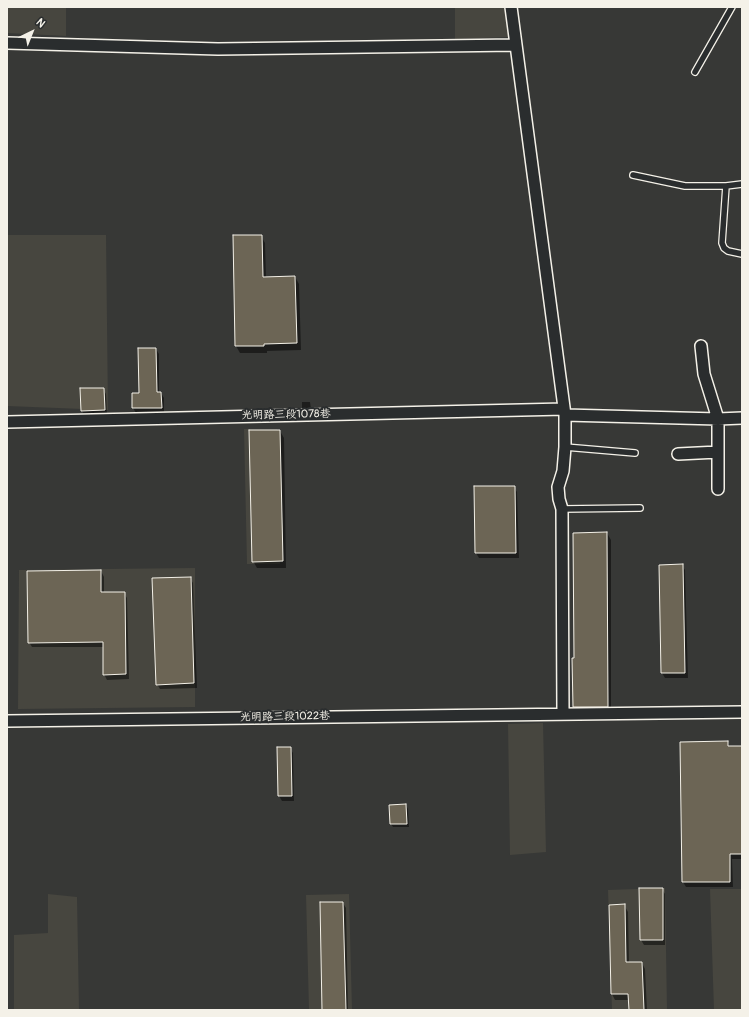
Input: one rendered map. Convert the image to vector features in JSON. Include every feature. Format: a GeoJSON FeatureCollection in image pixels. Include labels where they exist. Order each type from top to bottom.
{"type":"FeatureCollection","features":[{"type":"Feature","properties":{"kind":"street"},"geometry":{"type":"LineString","coordinates":[[511,7],[564,412],[565,447],[563,471],[558,487],[562,509],[563,714]]}},
{"type":"Feature","properties":{"kind":"street"},"geometry":{"type":"LineString","coordinates":[[7,43],[218,49],[515,45]]}},
{"type":"Feature","properties":{"kind":"street"},"geometry":{"type":"LineString","coordinates":[[701,346],[704,374],[718,419],[718,489]]}},
{"type":"Feature","properties":{"kind":"street","name":"光明路三段1078巷"},"geometry":{"type":"LineString","coordinates":[[7,422],[564,412],[718,419],[742,418]]}},
{"type":"Feature","properties":{"kind":"street"},"geometry":{"type":"LineString","coordinates":[[678,454],[718,452]]}},
{"type":"Feature","properties":{"kind":"street","name":"光明路三段1022巷"},"geometry":{"type":"LineString","coordinates":[[7,721],[742,712]]}},
{"type":"Feature","properties":{"kind":"lane"},"geometry":{"type":"LineString","coordinates":[[695,72],[732,7]]}},
{"type":"Feature","properties":{"kind":"lane"},"geometry":{"type":"LineString","coordinates":[[633,175],[685,186],[726,186],[742,184]]}},
{"type":"Feature","properties":{"kind":"lane"},"geometry":{"type":"LineString","coordinates":[[726,186],[722,243],[724,248],[728,251],[742,254]]}},
{"type":"Feature","properties":{"kind":"lane"},"geometry":{"type":"LineString","coordinates":[[565,447],[635,453]]}},
{"type":"Feature","properties":{"kind":"lane"},"geometry":{"type":"LineString","coordinates":[[562,509],[640,508]]}},
{"type":"Feature","properties":{"kind":"shaded area"},"geometry":{"type":"Polygon","coordinates":[[[7,7],[66,7],[66,36],[7,33],[7,7]]]}},
{"type":"Feature","properties":{"kind":"shaded area"},"geometry":{"type":"Polygon","coordinates":[[[455,7],[505,7],[509,37],[455,39],[455,7]]]}},
{"type":"Feature","properties":{"kind":"shaded area"},"geometry":{"type":"Polygon","coordinates":[[[7,235],[106,235],[108,410],[7,406],[7,235]]]}},
{"type":"Feature","properties":{"kind":"shaded area"},"geometry":{"type":"Polygon","coordinates":[[[244,429],[277,429],[280,564],[247,564],[244,429]]]}},
{"type":"Feature","properties":{"kind":"shaded area"},"geometry":{"type":"Polygon","coordinates":[[[195,568],[195,707],[18,709],[19,570],[195,568]]]}},
{"type":"Feature","properties":{"kind":"shaded area"},"geometry":{"type":"Polygon","coordinates":[[[543,723],[546,852],[510,855],[508,724],[543,723]]]}},
{"type":"Feature","properties":{"kind":"shaded area"},"geometry":{"type":"Polygon","coordinates":[[[665,888],[667,1010],[612,1010],[608,890],[665,888]]]}},
{"type":"Feature","properties":{"kind":"shaded area"},"geometry":{"type":"Polygon","coordinates":[[[710,889],[742,889],[742,1010],[714,1010],[710,889]]]}},
{"type":"Feature","properties":{"kind":"shaded area"},"geometry":{"type":"Polygon","coordinates":[[[48,894],[77,897],[79,1010],[14,1010],[14,935],[48,933],[48,894]]]}},
{"type":"Feature","properties":{"kind":"shaded area"},"geometry":{"type":"Polygon","coordinates":[[[349,894],[352,1010],[309,1010],[306,895],[349,894]]]}},
{"type":"Feature","properties":{"kind":"building"},"geometry":{"type":"Polygon","coordinates":[[[233,235],[262,235],[263,277],[295,276],[297,343],[264,344],[264,346],[235,346],[233,235]]]}},
{"type":"Feature","properties":{"kind":"building"},"geometry":{"type":"Polygon","coordinates":[[[138,348],[156,348],[157,392],[161,392],[162,408],[132,408],[132,393],[139,393],[138,348]]]}},
{"type":"Feature","properties":{"kind":"building"},"geometry":{"type":"Polygon","coordinates":[[[80,388],[104,388],[105,410],[81,411],[80,388]]]}},
{"type":"Feature","properties":{"kind":"building"},"geometry":{"type":"Polygon","coordinates":[[[249,430],[280,430],[283,561],[252,562],[249,430]]]}},
{"type":"Feature","properties":{"kind":"building"},"geometry":{"type":"Polygon","coordinates":[[[474,486],[515,486],[516,553],[475,553],[474,486]]]}},
{"type":"Feature","properties":{"kind":"building"},"geometry":{"type":"Polygon","coordinates":[[[607,532],[608,707],[573,707],[573,533],[607,532]]]}},
{"type":"Feature","properties":{"kind":"building"},"geometry":{"type":"Polygon","coordinates":[[[683,564],[685,673],[661,673],[659,565],[683,564]]]}},
{"type":"Feature","properties":{"kind":"building"},"geometry":{"type":"Polygon","coordinates":[[[101,570],[101,592],[125,592],[126,674],[103,675],[103,642],[28,643],[27,571],[101,570]]]}},
{"type":"Feature","properties":{"kind":"building"},"geometry":{"type":"Polygon","coordinates":[[[191,577],[194,683],[156,685],[152,578],[191,577]]]}},
{"type":"Feature","properties":{"kind":"building"},"geometry":{"type":"Polygon","coordinates":[[[728,741],[728,746],[742,746],[742,854],[730,854],[730,882],[682,882],[680,742],[728,741]]]}},
{"type":"Feature","properties":{"kind":"building"},"geometry":{"type":"Polygon","coordinates":[[[277,747],[291,747],[292,796],[278,796],[277,747]]]}},
{"type":"Feature","properties":{"kind":"building"},"geometry":{"type":"Polygon","coordinates":[[[406,804],[407,824],[390,824],[389,805],[406,804]]]}},
{"type":"Feature","properties":{"kind":"building"},"geometry":{"type":"Polygon","coordinates":[[[639,888],[663,888],[663,940],[640,940],[639,888]]]}},
{"type":"Feature","properties":{"kind":"building"},"geometry":{"type":"Polygon","coordinates":[[[320,902],[343,902],[346,1010],[322,1010],[320,902]]]}},
{"type":"Feature","properties":{"kind":"building"},"geometry":{"type":"Polygon","coordinates":[[[625,904],[626,962],[642,962],[644,1010],[629,1010],[628,994],[611,994],[609,905],[625,904]]]}}]}
